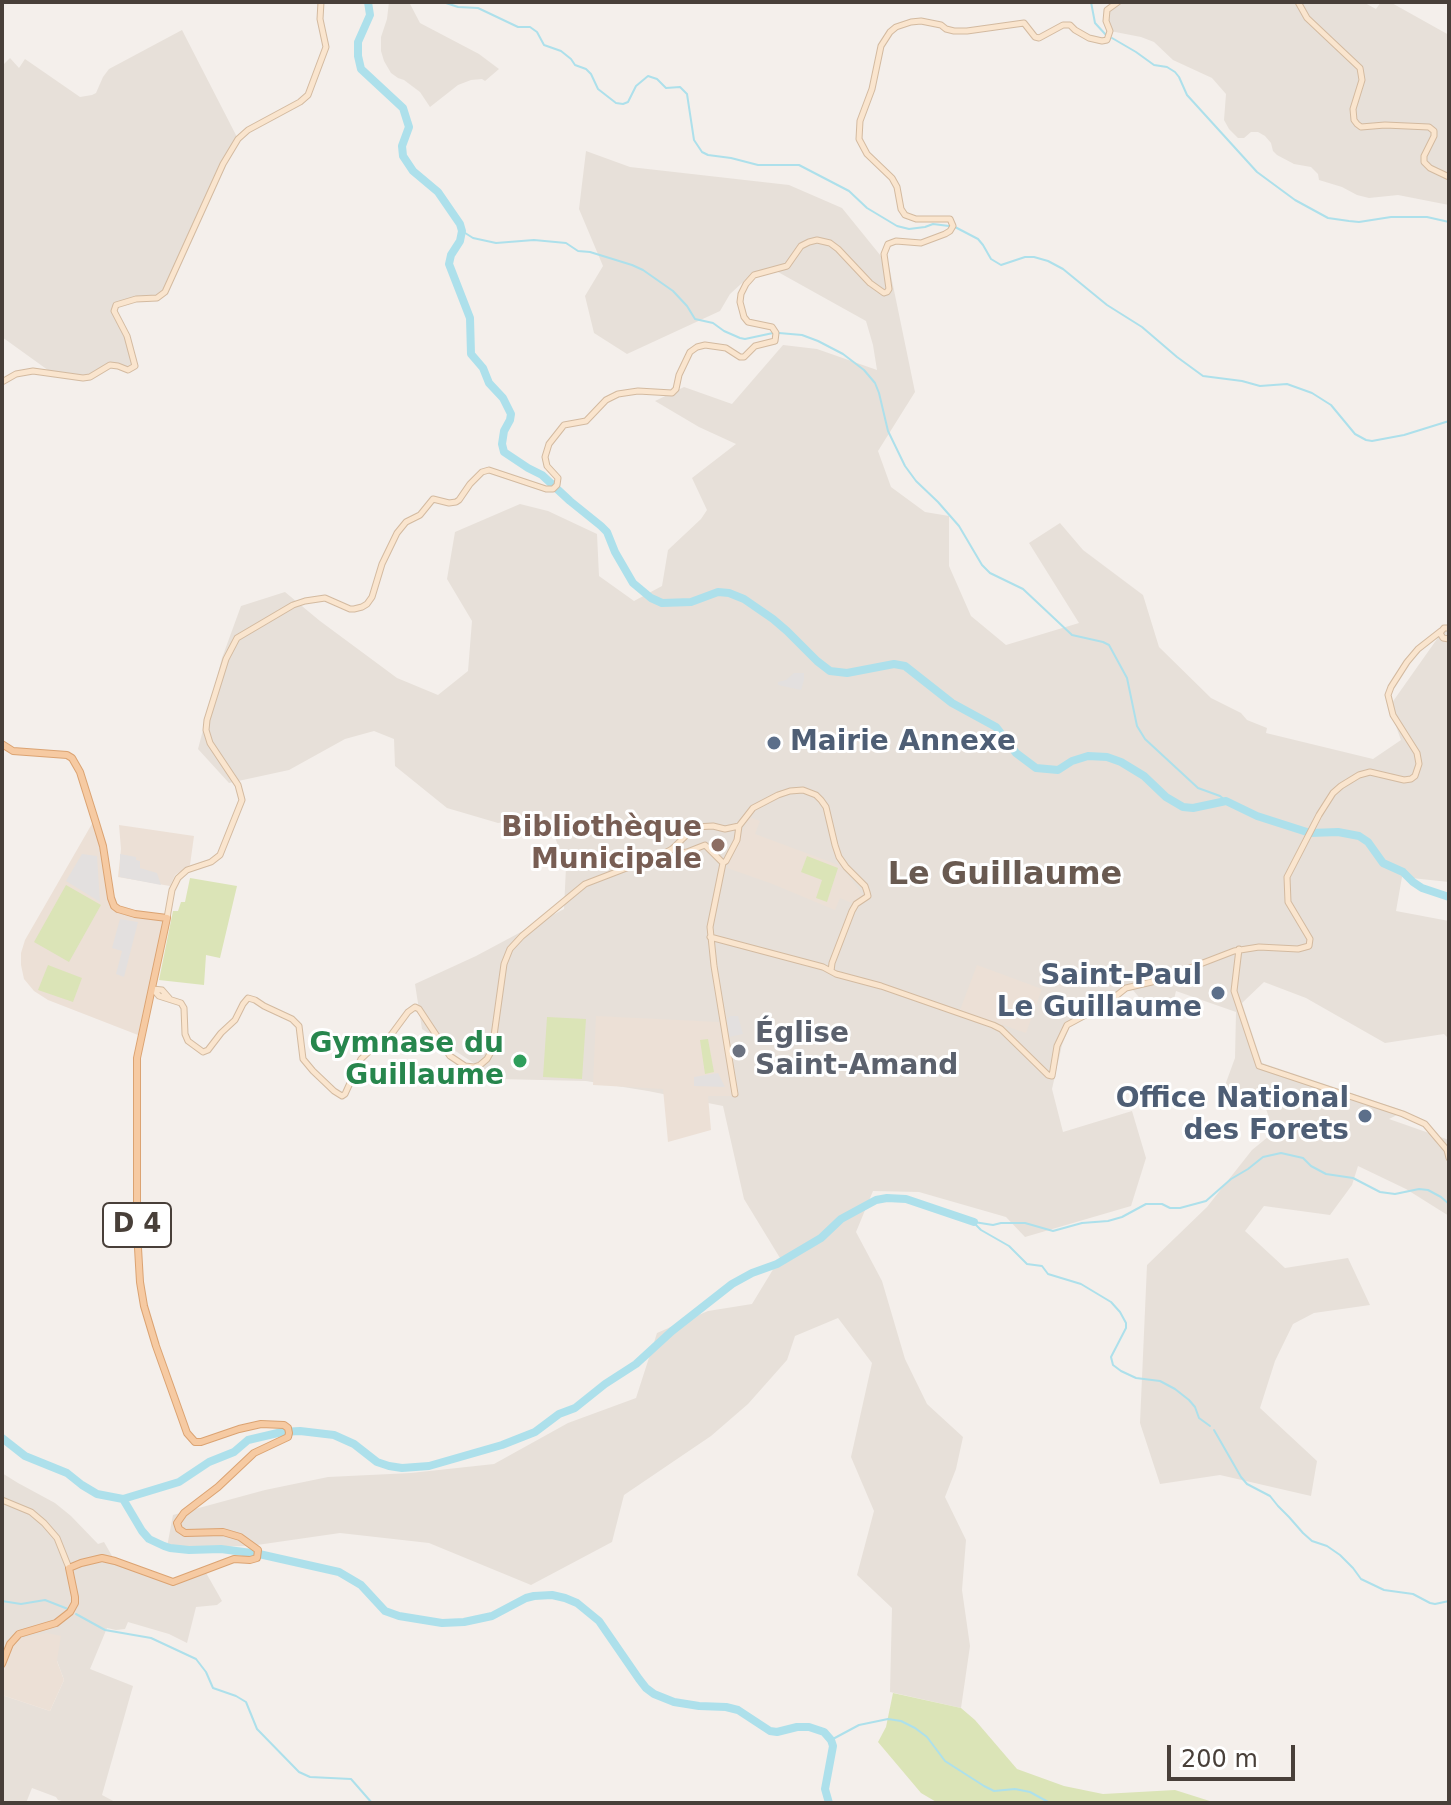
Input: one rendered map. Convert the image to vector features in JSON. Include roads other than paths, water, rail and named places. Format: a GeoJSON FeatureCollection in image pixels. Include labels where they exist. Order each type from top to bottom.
{"type":"FeatureCollection","features":[{"type":"Feature","properties":{"kind":"main road"},"geometry":{"type":"LineString","coordinates":[[2,744],[13,751],[72,758],[80,772],[103,846],[114,906],[135,914],[167,918]]}},
{"type":"Feature","properties":{"kind":"main road","name":"D 4"},"geometry":{"type":"LineString","coordinates":[[69,1568],[102,1558],[173,1582],[234,1559],[254,1559],[258,1556],[258,1550],[229,1532],[185,1533],[177,1523],[184,1513],[254,1453],[288,1437],[289,1433],[284,1425],[267,1424],[247,1426],[204,1442],[195,1442],[187,1433],[144,1306],[137,1231],[137,1058],[167,918]]}},
{"type":"Feature","properties":{"kind":"main road"},"geometry":{"type":"LineString","coordinates":[[150,1001],[160,993],[156,978]]}},
{"type":"Feature","properties":{"kind":"main road"},"geometry":{"type":"LineString","coordinates":[[2,1664],[10,1644],[19,1634],[56,1623],[73,1609],[75,1597],[69,1568]]}},
{"type":"Feature","properties":{"kind":"street"},"geometry":{"type":"LineString","coordinates":[[2,382],[16,374],[33,371],[83,378],[110,365],[128,370],[135,366],[127,336],[114,311],[116,305],[136,299],[157,298],[165,292],[223,164],[238,139],[308,95],[326,47],[320,19],[321,2]]}},
{"type":"Feature","properties":{"kind":"street"},"geometry":{"type":"LineString","coordinates":[[167,918],[175,882],[187,870],[211,862],[223,851],[242,800],[238,785],[210,743],[206,730],[226,659],[237,638],[305,601],[325,598],[350,609],[362,607],[372,597],[382,564],[397,533],[406,522],[420,515],[433,499],[456,502],[486,470],[553,489],[558,478],[545,462],[546,452],[564,425],[586,421],[606,400],[618,394],[638,391],[672,393],[690,352],[697,347],[726,348],[744,357],[755,346],[775,341],[776,333],[772,327],[748,322],[744,317],[741,294],[754,275],[787,266],[801,246],[817,240],[830,243],[870,283],[887,292],[884,254],[888,244],[896,241],[921,243],[945,234],[953,226],[950,219],[916,219],[905,215],[892,178],[867,154],[859,139],[860,121],[872,89],[881,46],[896,27],[921,21],[954,31],[967,31],[1024,23],[1039,38],[1063,25],[1070,25],[1089,38],[1102,41],[1107,40],[1110,31],[1106,21],[1107,10],[1118,2]]}},
{"type":"Feature","properties":{"kind":"street"},"geometry":{"type":"LineString","coordinates":[[1298,2],[1307,18],[1360,68],[1362,80],[1353,109],[1357,124],[1361,127],[1429,127],[1434,131],[1434,136],[1424,162],[1449,177]]}},
{"type":"Feature","properties":{"kind":"street"},"geometry":{"type":"LineString","coordinates":[[710,937],[823,967],[836,974],[881,986],[993,1025],[1052,1076],[1057,1046],[1067,1025],[1106,1004],[1126,988],[1156,981],[1239,949],[1298,949],[1309,946],[1310,939],[1290,907],[1287,877],[1333,793],[1359,775],[1370,772],[1404,780],[1415,776],[1419,764],[1417,753],[1393,715],[1388,695],[1418,649],[1447,633]]}},
{"type":"Feature","properties":{"kind":"street"},"geometry":{"type":"LineString","coordinates":[[735,1094],[710,937],[713,914],[723,863],[737,840],[739,826],[753,808],[790,791],[803,790],[816,795],[826,807],[839,857],[865,886],[868,896],[852,911],[831,971]]}},
{"type":"Feature","properties":{"kind":"street"},"geometry":{"type":"LineString","coordinates":[[153,989],[183,1006],[188,1041],[203,1052],[235,1020],[248,998],[292,1019],[299,1026],[303,1059],[342,1096],[361,1059],[391,1035],[415,1007],[450,1056],[465,1066],[474,1067],[487,1059],[492,1050],[504,964],[510,949],[522,936],[585,884],[672,849],[695,827],[725,829],[739,826]]}},
{"type":"Feature","properties":{"kind":"street"},"geometry":{"type":"LineString","coordinates":[[672,849],[681,853],[705,845],[723,863]]}},
{"type":"Feature","properties":{"kind":"street"},"geometry":{"type":"LineString","coordinates":[[1239,949],[1234,991],[1259,1066],[1425,1124],[1447,1150],[1449,1158]]}},
{"type":"Feature","properties":{"kind":"street"},"geometry":{"type":"LineString","coordinates":[[2,1500],[31,1512],[44,1523],[57,1538],[69,1568]]}},
{"type":"Feature","properties":{"kind":"waterway"},"geometry":{"type":"LineString","coordinates":[[368,2],[370,15],[358,42],[361,69],[403,108],[409,127],[402,146],[403,156],[413,171],[438,192],[460,224],[460,241],[449,264],[470,318],[471,354],[511,414],[504,431],[504,452],[542,475],[601,526],[633,583],[651,598],[662,603],[691,602],[718,592],[729,593],[744,599],[773,619],[830,671],[847,673],[894,664],[905,666],[952,703],[996,727],[1016,753],[1036,768],[1058,770],[1088,756],[1107,757],[1144,776],[1166,797],[1183,807],[1226,801],[1257,816],[1310,833],[1338,832],[1359,836],[1368,842],[1383,863],[1403,872],[1422,888],[1449,897]]}},
{"type":"Feature","properties":{"kind":"waterway"},"geometry":{"type":"LineString","coordinates":[[443,2],[478,8],[518,27],[530,27],[537,32],[544,45],[561,51],[575,65],[586,69],[598,89],[616,103],[628,102],[636,86],[648,76],[657,79],[666,88],[680,87],[687,94],[694,140],[708,155],[758,165],[799,165],[849,191],[867,208],[897,226],[909,229],[933,224],[949,226]]}},
{"type":"Feature","properties":{"kind":"waterway"},"geometry":{"type":"LineString","coordinates":[[1091,2],[1095,23],[1106,35]]}},
{"type":"Feature","properties":{"kind":"waterway"},"geometry":{"type":"LineString","coordinates":[[1112,38],[1154,65],[1175,72],[1187,95],[1257,172],[1295,200],[1328,218],[1359,222],[1391,217],[1427,217],[1449,222]]}},
{"type":"Feature","properties":{"kind":"waterway"},"geometry":{"type":"LineString","coordinates":[[955,227],[978,239],[991,259],[1001,265],[1034,257],[1063,269],[1203,376],[1260,386],[1287,384],[1312,393],[1331,405],[1355,434],[1366,440],[1404,435],[1449,421]]}},
{"type":"Feature","properties":{"kind":"waterway"},"geometry":{"type":"LineString","coordinates":[[462,231],[473,238],[496,243],[534,240],[566,243],[578,251],[590,252],[643,270],[673,291],[695,319],[713,323],[745,339],[773,333]]}},
{"type":"Feature","properties":{"kind":"waterway"},"geometry":{"type":"LineString","coordinates":[[779,333],[802,335],[818,341],[864,370],[875,383],[888,431],[905,466],[959,526],[982,565],[990,573],[1023,589],[1072,635],[1109,645],[1127,678],[1137,726],[1145,739],[1198,788],[1226,801]]}},
{"type":"Feature","properties":{"kind":"waterway"},"geometry":{"type":"LineString","coordinates":[[974,1222],[993,1225],[1025,1223],[1053,1231],[1122,1217],[1146,1204],[1180,1208],[1206,1201],[1263,1157],[1281,1153],[1303,1158],[1326,1174],[1353,1178],[1380,1192],[1395,1194],[1428,1190],[1449,1204]]}},
{"type":"Feature","properties":{"kind":"waterway"},"geometry":{"type":"LineString","coordinates":[[123,1499],[179,1482],[209,1462],[234,1452],[248,1440],[282,1432],[334,1435],[354,1444],[377,1462],[402,1468],[429,1466],[502,1445],[535,1432],[559,1414],[575,1408],[636,1364],[732,1284],[777,1264],[821,1238],[841,1219],[876,1200],[906,1199],[974,1222]]}},
{"type":"Feature","properties":{"kind":"waterway"},"geometry":{"type":"LineString","coordinates":[[974,1223],[1009,1246],[1027,1264],[1042,1266],[1048,1274],[1081,1284],[1111,1302],[1126,1323],[1111,1357],[1113,1365],[1136,1378],[1160,1381],[1175,1389],[1189,1400],[1199,1418],[1210,1426]]}},
{"type":"Feature","properties":{"kind":"waterway"},"geometry":{"type":"LineString","coordinates":[[1214,1430],[1247,1484],[1270,1496],[1303,1533],[1340,1555],[1361,1579],[1384,1590],[1413,1594],[1430,1603],[1449,1601]]}},
{"type":"Feature","properties":{"kind":"waterway"},"geometry":{"type":"LineString","coordinates":[[2,1438],[25,1456],[67,1473],[97,1494],[123,1499],[142,1531],[149,1539],[164,1546],[259,1554],[339,1572],[361,1585],[385,1611],[399,1616],[442,1623],[464,1622],[492,1616],[534,1596],[552,1595],[577,1603],[599,1621],[639,1679],[654,1694],[674,1702],[738,1710],[770,1731],[809,1727],[824,1732],[833,1746],[825,1789],[829,1803]]}},
{"type":"Feature","properties":{"kind":"waterway"},"geometry":{"type":"LineString","coordinates":[[2,1601],[21,1604],[45,1600],[68,1609]]}},
{"type":"Feature","properties":{"kind":"waterway"},"geometry":{"type":"LineString","coordinates":[[76,1614],[105,1630],[151,1638],[196,1659],[213,1688],[246,1702],[257,1729],[299,1772],[310,1777],[351,1779],[372,1803]]}},
{"type":"Feature","properties":{"kind":"waterway"},"geometry":{"type":"LineString","coordinates":[[831,1740],[859,1725],[888,1719],[901,1721],[927,1737],[945,1761],[984,1786],[994,1791],[1015,1789],[1030,1792],[1050,1803]]}},
{"type":"Feature","properties":{"kind":"place","name":"Mairie Annexe"},"geometry":{"type":"Point","coordinates":[774,743]}},
{"type":"Feature","properties":{"kind":"place","name":"Bibliothèque Municipale"},"geometry":{"type":"Point","coordinates":[718,845]}},
{"type":"Feature","properties":{"kind":"place","name":"Saint-Paul Le Guillaume"},"geometry":{"type":"Point","coordinates":[1218,993]}},
{"type":"Feature","properties":{"kind":"place","name":"Église Saint-Amand"},"geometry":{"type":"Point","coordinates":[739,1051]}},
{"type":"Feature","properties":{"kind":"place","name":"Gymnase du Guillaume"},"geometry":{"type":"Point","coordinates":[520,1061]}},
{"type":"Feature","properties":{"kind":"place","name":"Office National des Forets"},"geometry":{"type":"Point","coordinates":[1365,1116]}},
{"type":"Feature","properties":{"kind":"district","name":"Le Guillaume"},"geometry":{"type":"Point","coordinates":[1005,876]}}]}
